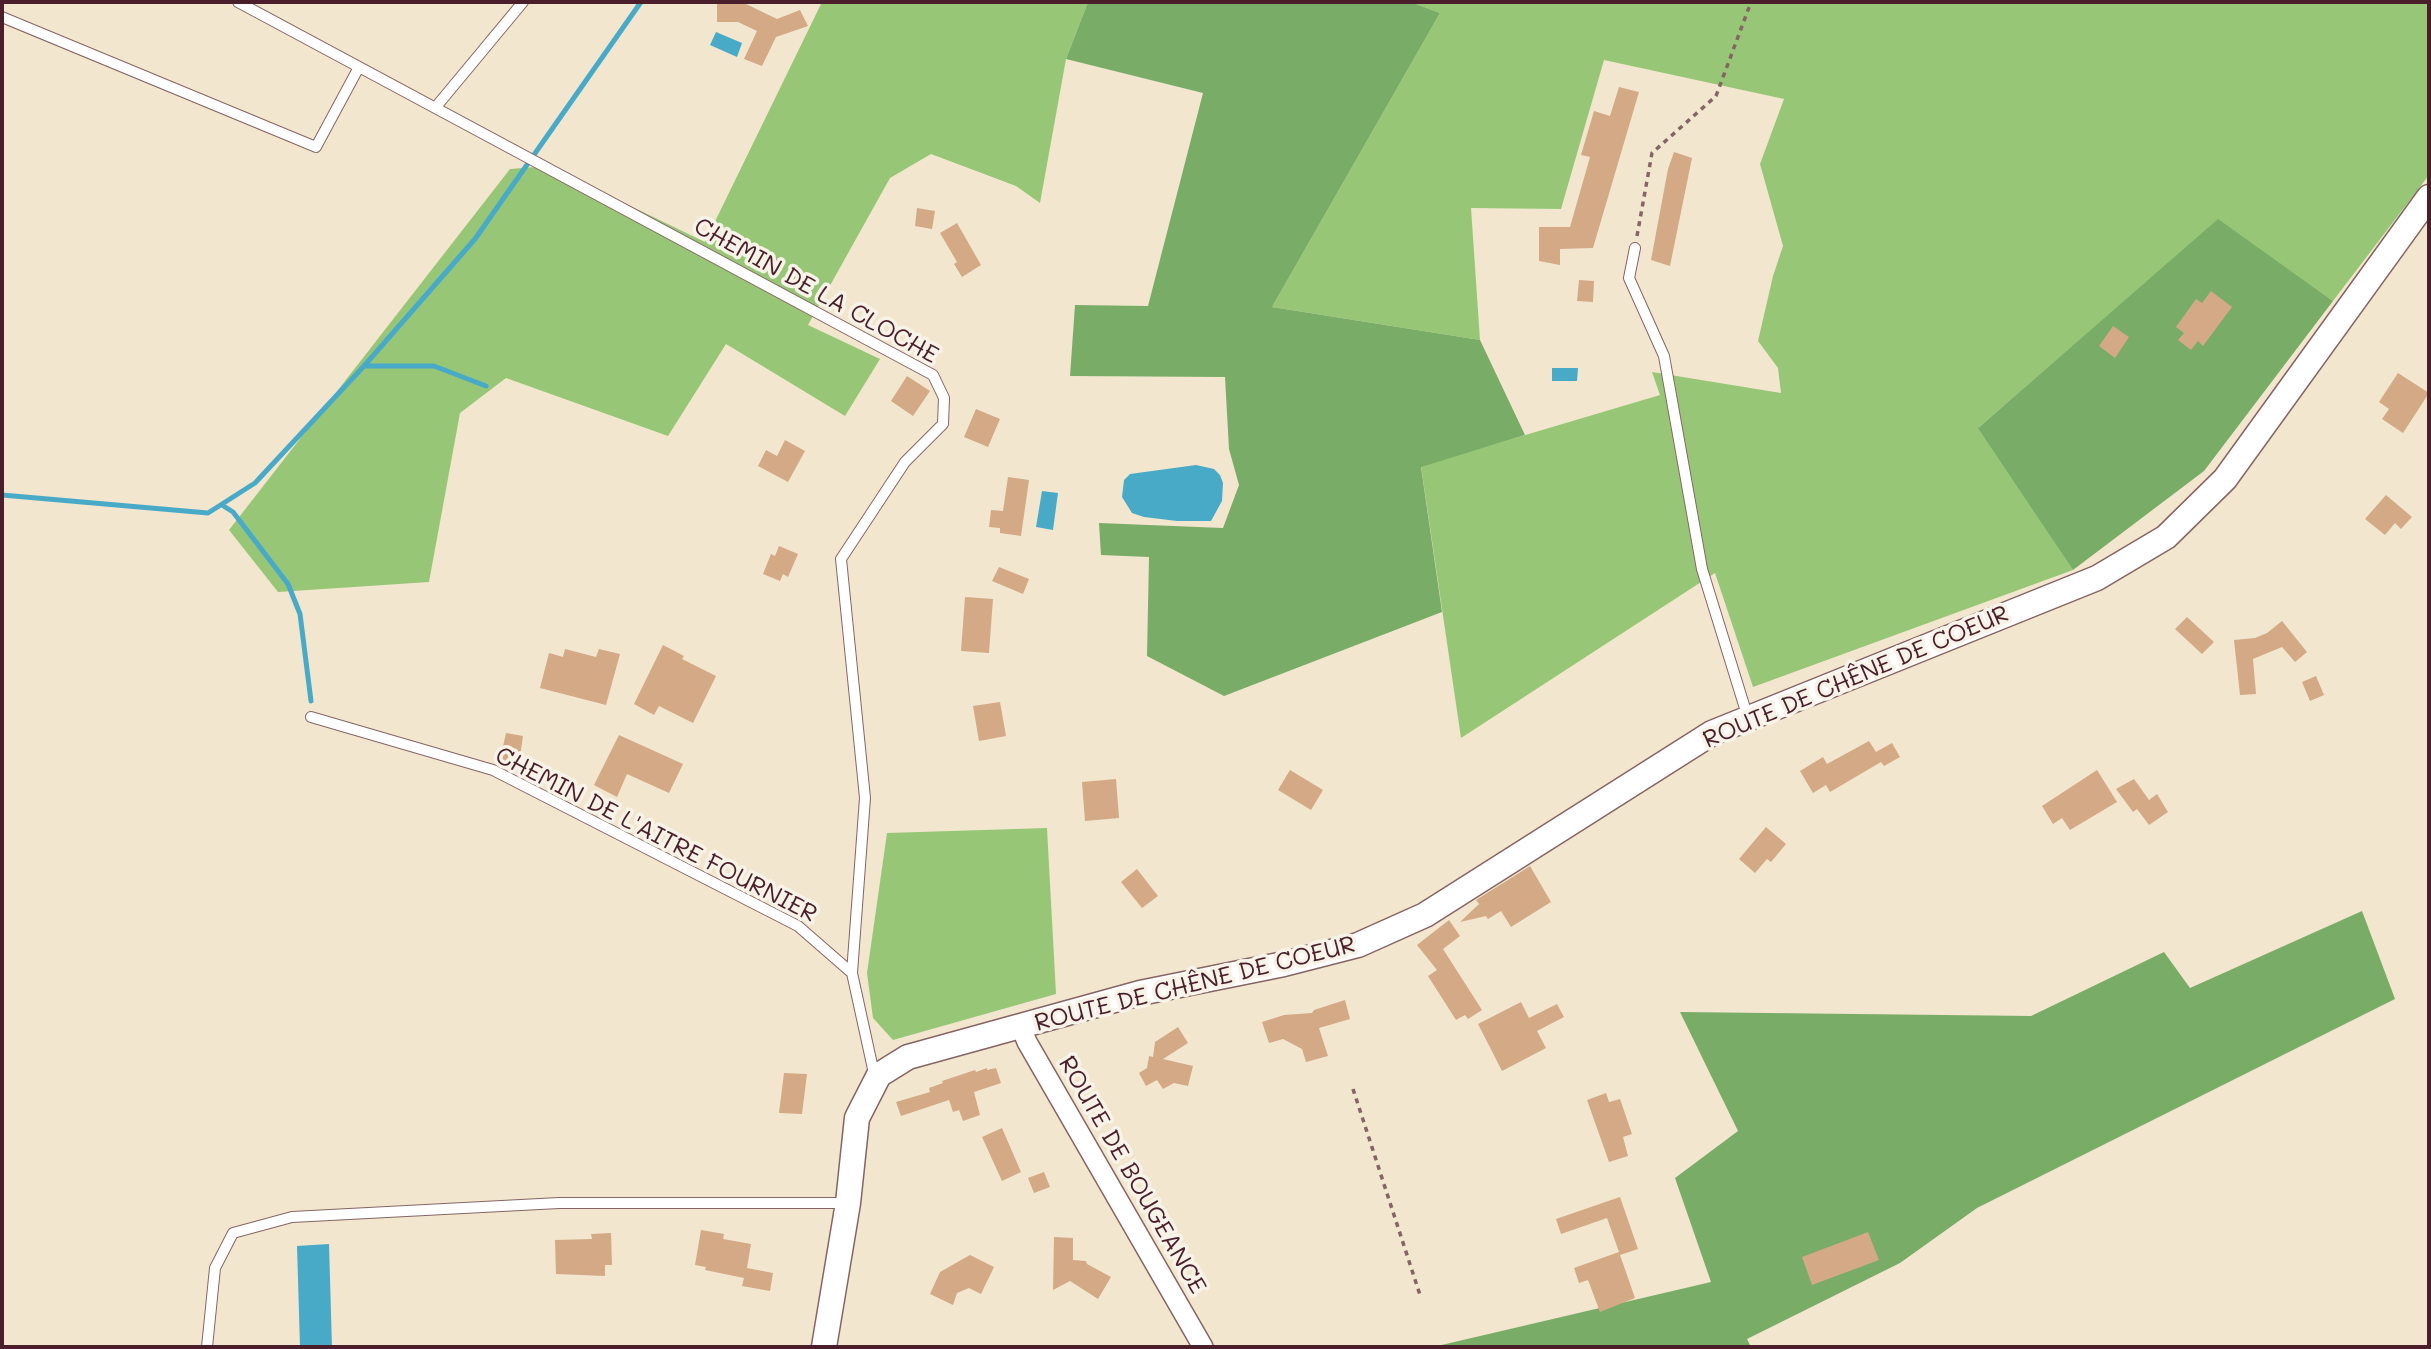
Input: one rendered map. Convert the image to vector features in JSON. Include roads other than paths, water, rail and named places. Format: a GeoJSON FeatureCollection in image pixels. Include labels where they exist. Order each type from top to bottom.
{"type":"FeatureCollection","features":[{"type":"Feature","properties":{"kind":"street","name":"ROUTE DE CHÊNE DE COEUR"},"geometry":{"type":"LineString","coordinates":[[879,1075],[908,1057],[1140,993],[1358,946],[1425,915],[1712,733],[2097,578],[2166,537],[2225,479],[2429,197]]}},
{"type":"Feature","properties":{"kind":"street","name":"ROUTE DE BOUGEANCE"},"geometry":{"type":"LineString","coordinates":[[1021,1027],[1027,1042],[1203,1347]]}},
{"type":"Feature","properties":{"kind":"street"},"geometry":{"type":"LineString","coordinates":[[824,1347],[848,1203],[858,1118],[879,1075]]}},
{"type":"Feature","properties":{"kind":"lane","name":"CHEMIN DE LA CLOCHE"},"geometry":{"type":"LineString","coordinates":[[238,2],[933,375],[944,398],[943,424],[905,462],[841,559],[865,798],[852,973],[873,1069],[879,1075]]}},
{"type":"Feature","properties":{"kind":"lane"},"geometry":{"type":"LineString","coordinates":[[435,108],[523,2]]}},
{"type":"Feature","properties":{"kind":"lane"},"geometry":{"type":"LineString","coordinates":[[2,17],[316,147],[359,67]]}},
{"type":"Feature","properties":{"kind":"lane"},"geometry":{"type":"LineString","coordinates":[[1635,248],[1629,278],[1664,356],[1702,569],[1748,718]]}},
{"type":"Feature","properties":{"kind":"lane","name":"CHEMIN DE L'AITRE FOURNIER"},"geometry":{"type":"LineString","coordinates":[[311,717],[493,770],[798,926],[852,973]]}},
{"type":"Feature","properties":{"kind":"lane"},"geometry":{"type":"LineString","coordinates":[[206,1347],[215,1268],[233,1233],[292,1217],[559,1203],[848,1203]]}},
{"type":"Feature","properties":{"kind":"water"},"geometry":{"type":"Polygon","coordinates":[[[716,32],[742,43],[737,57],[710,45],[716,32]]]}},
{"type":"Feature","properties":{"kind":"water"},"geometry":{"type":"Polygon","coordinates":[[[1552,368],[1578,368],[1577,381],[1552,381],[1552,368]]]}},
{"type":"Feature","properties":{"kind":"water"},"geometry":{"type":"Polygon","coordinates":[[[1196,465],[1214,469],[1223,483],[1222,501],[1211,521],[1144,517],[1132,513],[1122,497],[1124,480],[1130,474],[1196,465]]]}},
{"type":"Feature","properties":{"kind":"water"},"geometry":{"type":"Polygon","coordinates":[[[1042,491],[1058,493],[1053,530],[1036,527],[1042,491]]]}},
{"type":"Feature","properties":{"kind":"water"},"geometry":{"type":"Polygon","coordinates":[[[329,1244],[332,1347],[300,1347],[297,1246],[329,1244]]]}},
{"type":"Feature","properties":{"kind":"waterway"},"geometry":{"type":"LineString","coordinates":[[364,366],[475,239],[641,2]]}},
{"type":"Feature","properties":{"kind":"waterway"},"geometry":{"type":"LineString","coordinates":[[2,495],[208,513],[255,483],[364,366],[434,366],[486,386]]}},
{"type":"Feature","properties":{"kind":"waterway"},"geometry":{"type":"LineString","coordinates":[[222,505],[233,512],[288,584],[300,614],[311,701]]}}]}
